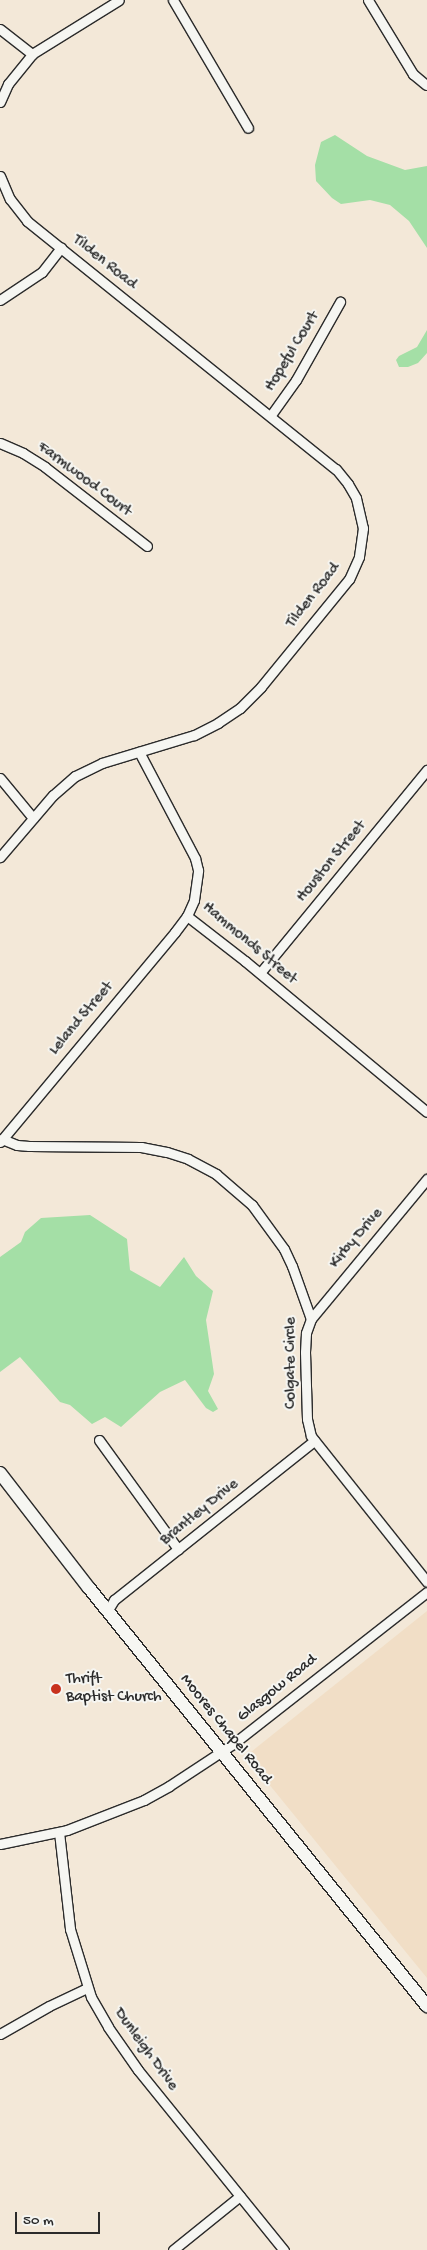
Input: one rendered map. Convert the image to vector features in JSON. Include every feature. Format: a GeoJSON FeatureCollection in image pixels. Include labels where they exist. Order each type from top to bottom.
{"type":"FeatureCollection","features":[{"type":"Feature","properties":{"kind":"main road","name":"Moores Chapel Road"},"geometry":{"type":"LineString","coordinates":[[1,1477],[427,2006]]}},
{"type":"Feature","properties":{"kind":"street"},"geometry":{"type":"LineString","coordinates":[[0,102],[8,84],[32,54],[119,0]]}},
{"type":"Feature","properties":{"kind":"street"},"geometry":{"type":"LineString","coordinates":[[173,0],[248,128]]}},
{"type":"Feature","properties":{"kind":"street"},"geometry":{"type":"LineString","coordinates":[[368,0],[413,74],[426,85]]}},
{"type":"Feature","properties":{"kind":"street"},"geometry":{"type":"LineString","coordinates":[[0,29],[32,54]]}},
{"type":"Feature","properties":{"kind":"street","name":"Tilden Road"},"geometry":{"type":"LineString","coordinates":[[0,176],[10,199],[19,212],[61,248],[328,462],[348,484],[361,513],[363,528],[362,542],[356,566],[349,579],[260,687],[240,708],[218,723],[194,735],[102,763],[76,776],[53,795],[0,857]]}},
{"type":"Feature","properties":{"kind":"street"},"geometry":{"type":"LineString","coordinates":[[0,300],[42,272],[61,248]]}},
{"type":"Feature","properties":{"kind":"street","name":"Hopeful Court"},"geometry":{"type":"LineString","coordinates":[[271,415],[296,380],[340,302]]}},
{"type":"Feature","properties":{"kind":"street","name":"Farmwood Court"},"geometry":{"type":"LineString","coordinates":[[0,443],[23,453],[45,466],[146,546]]}},
{"type":"Feature","properties":{"kind":"street","name":"Hammonds Street"},"geometry":{"type":"LineString","coordinates":[[139,752],[185,835],[197,863],[198,883],[194,900],[187,916],[260,973],[427,1112]]}},
{"type":"Feature","properties":{"kind":"street","name":"Houston Street"},"geometry":{"type":"LineString","coordinates":[[260,973],[427,770]]}},
{"type":"Feature","properties":{"kind":"street"},"geometry":{"type":"LineString","coordinates":[[0,778],[33,818]]}},
{"type":"Feature","properties":{"kind":"street","name":"Leland Street"},"geometry":{"type":"LineString","coordinates":[[1,1141],[187,916]]}},
{"type":"Feature","properties":{"kind":"street","name":"Colgate Circle"},"geometry":{"type":"LineString","coordinates":[[1,1141],[29,1146],[105,1146],[152,1149],[188,1159],[205,1167],[235,1188],[271,1229],[292,1266],[310,1319],[306,1333],[305,1352],[307,1419],[314,1441],[427,1582]]}},
{"type":"Feature","properties":{"kind":"street","name":"Kirby Drive"},"geometry":{"type":"LineString","coordinates":[[310,1319],[427,1179]]}},
{"type":"Feature","properties":{"kind":"street"},"geometry":{"type":"LineString","coordinates":[[99,1440],[178,1549]]}},
{"type":"Feature","properties":{"kind":"street","name":"Brantley Drive"},"geometry":{"type":"LineString","coordinates":[[108,1610],[114,1600],[314,1441]]}},
{"type":"Feature","properties":{"kind":"street","name":"Glasgow Road"},"geometry":{"type":"LineString","coordinates":[[0,1844],[59,1832],[94,1821],[144,1800],[169,1786],[222,1752],[427,1592]]}},
{"type":"Feature","properties":{"kind":"street","name":"Dunleigh Drive"},"geometry":{"type":"LineString","coordinates":[[59,1832],[70,1929],[87,1988],[108,2027],[132,2063],[284,2250]]}},
{"type":"Feature","properties":{"kind":"street"},"geometry":{"type":"LineString","coordinates":[[0,2034],[28,2017],[87,1988]]}},
{"type":"Feature","properties":{"kind":"street"},"geometry":{"type":"LineString","coordinates":[[173,2250],[240,2196]]}},
{"type":"Feature","properties":{"kind":"shaded area"},"geometry":{"type":"Polygon","coordinates":[[[427,1611],[427,1978],[246,1756],[427,1611]]]}},
{"type":"Feature","properties":{"kind":"green space"},"geometry":{"type":"Polygon","coordinates":[[[335,135],[367,156],[405,170],[427,166],[427,248],[409,221],[390,205],[370,200],[341,204],[332,198],[316,181],[315,165],[321,142],[335,135]]]}},
{"type":"Feature","properties":{"kind":"green space"},"geometry":{"type":"Polygon","coordinates":[[[427,330],[427,353],[418,363],[408,367],[399,367],[396,360],[399,356],[417,347],[427,330]]]}},
{"type":"Feature","properties":{"kind":"green space"},"geometry":{"type":"Polygon","coordinates":[[[90,1215],[127,1239],[130,1270],[160,1287],[184,1257],[196,1276],[213,1291],[206,1320],[214,1374],[208,1391],[218,1409],[213,1412],[206,1408],[185,1380],[160,1392],[121,1427],[105,1417],[92,1424],[70,1405],[60,1402],[20,1357],[0,1372],[0,1257],[21,1242],[25,1232],[41,1218],[90,1215]]]}},
{"type":"Feature","properties":{"kind":"place","name":"Thrift Baptist Church"},"geometry":{"type":"Point","coordinates":[56,1689]}}]}
